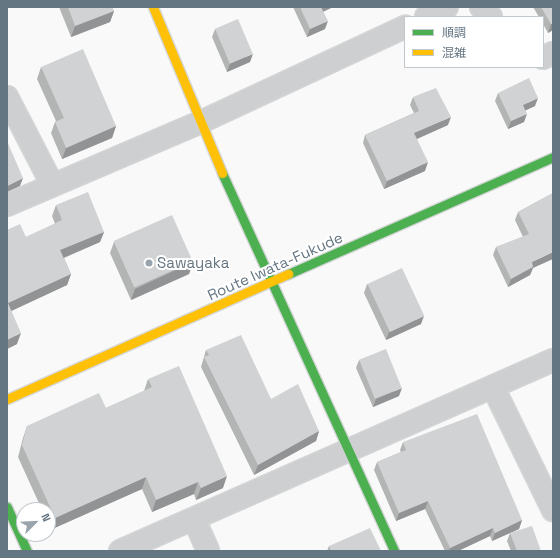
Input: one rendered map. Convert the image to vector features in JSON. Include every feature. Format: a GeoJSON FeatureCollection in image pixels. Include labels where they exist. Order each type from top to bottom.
{"type":"FeatureCollection","features":[{"type":"Feature","properties":{"kind":"street"},"geometry":{"type":"LineString","coordinates":[[153,7],[203,121],[247,234],[394,551]]}},
{"type":"Feature","properties":{"kind":"street"},"geometry":{"type":"LineString","coordinates":[[428,16],[447,7]]}},
{"type":"Feature","properties":{"kind":"street"},"geometry":{"type":"LineString","coordinates":[[481,7],[490,16]]}},
{"type":"Feature","properties":{"kind":"street"},"geometry":{"type":"LineString","coordinates":[[7,205],[52,184],[203,121],[404,27]]}},
{"type":"Feature","properties":{"kind":"street"},"geometry":{"type":"LineString","coordinates":[[544,58],[553,53]]}},
{"type":"Feature","properties":{"kind":"street"},"geometry":{"type":"LineString","coordinates":[[7,97],[52,184]]}},
{"type":"Feature","properties":{"kind":"street","name":"Route Iwata-Fukude"},"geometry":{"type":"LineString","coordinates":[[7,399],[553,157]]}},
{"type":"Feature","properties":{"kind":"street"},"geometry":{"type":"LineString","coordinates":[[120,551],[194,520],[553,360]]}},
{"type":"Feature","properties":{"kind":"street"},"geometry":{"type":"LineString","coordinates":[[493,387],[553,510]]}},
{"type":"Feature","properties":{"kind":"street"},"geometry":{"type":"LineString","coordinates":[[7,507],[27,551]]}},
{"type":"Feature","properties":{"kind":"street"},"geometry":{"type":"LineString","coordinates":[[194,520],[208,551]]}},
{"type":"Feature","properties":{"kind":"building"},"geometry":{"type":"Polygon","coordinates":[[[68,7],[112,7],[114,11],[75,26],[68,7]]]}},
{"type":"Feature","properties":{"kind":"building"},"geometry":{"type":"Polygon","coordinates":[[[300,7],[321,7],[328,21],[310,29],[300,7]]]}},
{"type":"Feature","properties":{"kind":"building"},"geometry":{"type":"Polygon","coordinates":[[[541,7],[553,7],[553,24],[551,24],[541,7]]]}},
{"type":"Feature","properties":{"kind":"building"},"geometry":{"type":"Polygon","coordinates":[[[238,19],[253,54],[230,64],[215,29],[238,19]]]}},
{"type":"Feature","properties":{"kind":"building"},"geometry":{"type":"Polygon","coordinates":[[[83,49],[116,126],[66,148],[55,122],[64,118],[41,67],[83,49]]]}},
{"type":"Feature","properties":{"kind":"building"},"geometry":{"type":"Polygon","coordinates":[[[529,78],[538,98],[523,105],[527,114],[511,121],[498,93],[529,78]]]}},
{"type":"Feature","properties":{"kind":"building"},"geometry":{"type":"Polygon","coordinates":[[[436,88],[451,117],[414,133],[428,162],[387,181],[365,135],[419,111],[413,97],[436,88]]]}},
{"type":"Feature","properties":{"kind":"building"},"geometry":{"type":"Polygon","coordinates":[[[7,141],[23,178],[7,186],[7,141]]]}},
{"type":"Feature","properties":{"kind":"building"},"geometry":{"type":"Polygon","coordinates":[[[88,192],[104,232],[60,250],[71,274],[8,303],[21,333],[7,340],[7,230],[20,224],[26,237],[62,220],[56,205],[88,192]]]}},
{"type":"Feature","properties":{"kind":"building"},"geometry":{"type":"Polygon","coordinates":[[[553,193],[553,252],[532,262],[533,267],[511,279],[496,247],[529,234],[518,212],[553,193]]]}},
{"type":"Feature","properties":{"kind":"building","name":"Sawayaka"},"geometry":{"type":"Polygon","coordinates":[[[172,215],[193,262],[134,288],[114,241],[172,215]]]}},
{"type":"Feature","properties":{"kind":"building"},"geometry":{"type":"Polygon","coordinates":[[[402,268],[424,316],[390,332],[368,284],[402,268]]]}},
{"type":"Feature","properties":{"kind":"building"},"geometry":{"type":"Polygon","coordinates":[[[241,335],[271,399],[298,384],[319,431],[258,465],[204,357],[209,355],[206,350],[241,335]]]}},
{"type":"Feature","properties":{"kind":"building"},"geometry":{"type":"Polygon","coordinates":[[[386,349],[402,388],[375,399],[359,360],[386,349]]]}},
{"type":"Feature","properties":{"kind":"building"},"geometry":{"type":"Polygon","coordinates":[[[179,366],[227,476],[201,488],[198,482],[156,500],[146,477],[56,518],[56,502],[48,502],[22,445],[27,426],[99,393],[106,408],[152,387],[148,379],[179,366]]]}},
{"type":"Feature","properties":{"kind":"building"},"geometry":{"type":"Polygon","coordinates":[[[477,414],[522,520],[495,533],[493,528],[450,548],[428,501],[399,513],[377,462],[406,450],[403,442],[477,414]]]}},
{"type":"Feature","properties":{"kind":"building"},"geometry":{"type":"Polygon","coordinates":[[[532,526],[541,551],[517,551],[510,533],[532,526]]]}},
{"type":"Feature","properties":{"kind":"building"},"geometry":{"type":"Polygon","coordinates":[[[370,528],[381,551],[331,551],[329,546],[370,528]]]}},
{"type":"Feature","properties":{"kind":"traffic: fast"},"geometry":{"type":"LineString","coordinates":[[288,274],[553,157]]}},
{"type":"Feature","properties":{"kind":"traffic: fast"},"geometry":{"type":"LineString","coordinates":[[222,173],[394,551]]}},
{"type":"Feature","properties":{"kind":"traffic: fast"},"geometry":{"type":"LineString","coordinates":[[7,507],[27,551]]}},
{"type":"Feature","properties":{"kind":"traffic: slow"},"geometry":{"type":"LineString","coordinates":[[153,7],[222,173]]}},
{"type":"Feature","properties":{"kind":"traffic: slow"},"geometry":{"type":"LineString","coordinates":[[7,399],[288,274]]}},
{"type":"Feature","properties":{"kind":"place","name":"Sawayaka"},"geometry":{"type":"Point","coordinates":[149,263]}}]}
